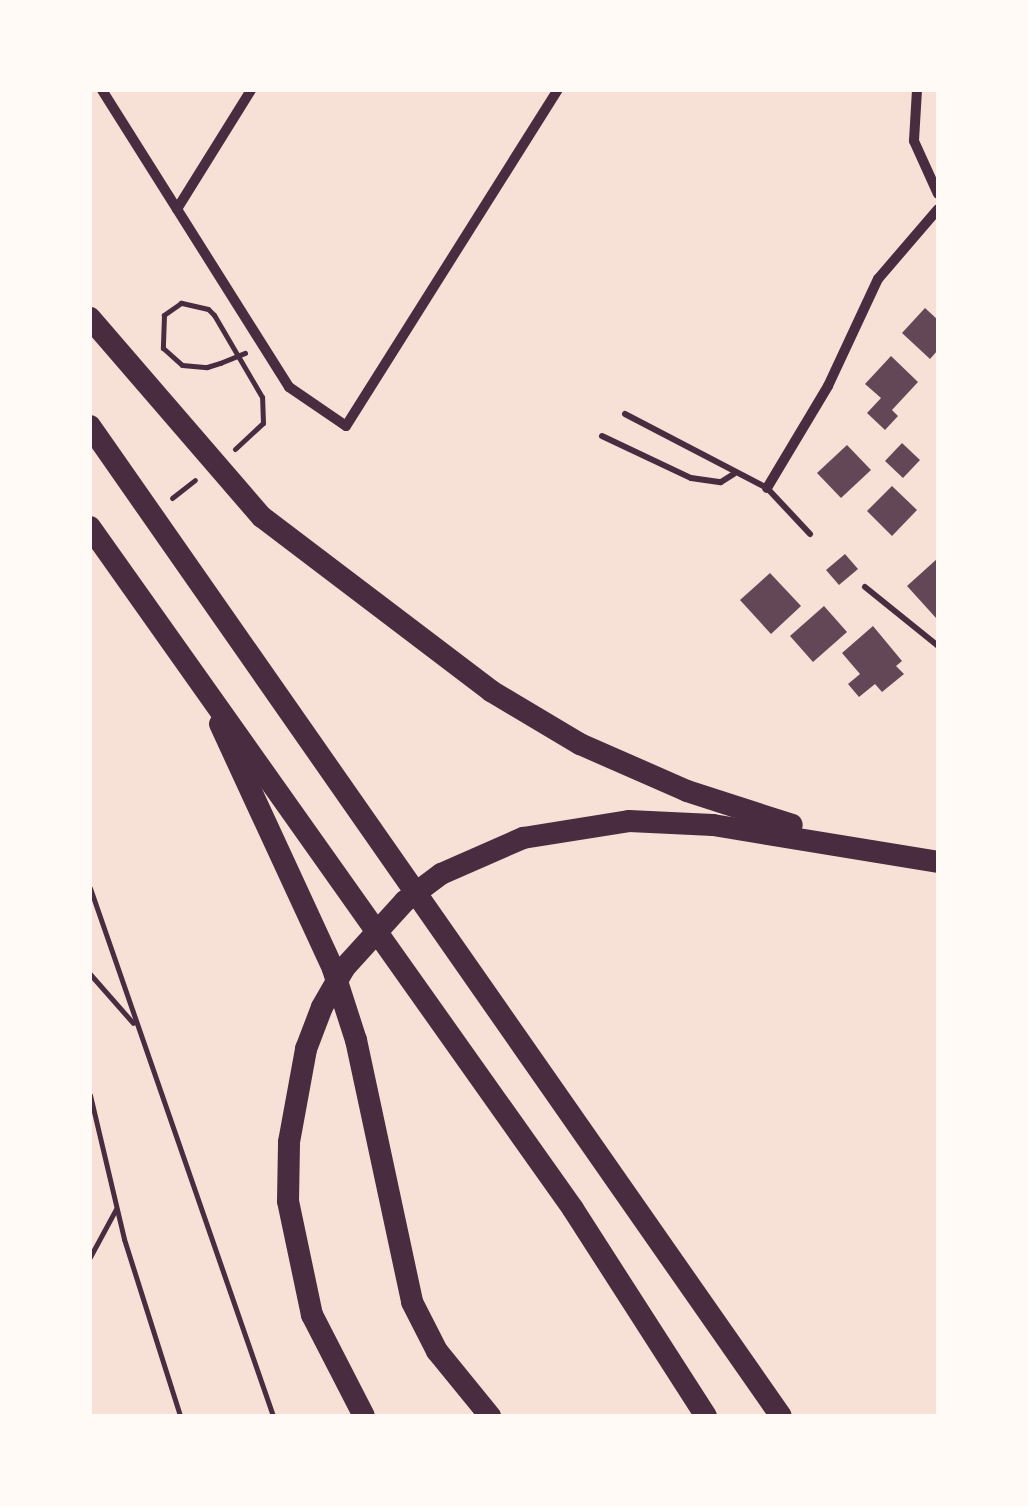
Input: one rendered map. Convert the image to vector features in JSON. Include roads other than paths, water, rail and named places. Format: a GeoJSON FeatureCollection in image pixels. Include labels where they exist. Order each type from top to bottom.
{"type":"FeatureCollection","features":[{"type":"Feature","properties":{"kind":"highway"},"geometry":{"type":"LineString","coordinates":[[90,318],[262,517],[491,692],[580,744],[687,791],[852,844]]}},
{"type":"Feature","properties":{"kind":"highway"},"geometry":{"type":"LineString","coordinates":[[90,426],[780,1416]]}},
{"type":"Feature","properties":{"kind":"highway"},"geometry":{"type":"LineString","coordinates":[[90,527],[196,670],[572,1209],[706,1416]]}},
{"type":"Feature","properties":{"kind":"highway"},"geometry":{"type":"LineString","coordinates":[[196,670],[333,969],[356,1040],[412,1302],[437,1350],[490,1416]]}},
{"type":"Feature","properties":{"kind":"highway"},"geometry":{"type":"LineString","coordinates":[[364,1416],[312,1315],[288,1202],[296,1092],[322,1007],[372,932],[441,874],[523,838],[567,830],[646,822],[852,844],[938,862]]}},
{"type":"Feature","properties":{"kind":"street"},"geometry":{"type":"LineString","coordinates":[[102,90],[289,387],[346,426],[558,90]]}},
{"type":"Feature","properties":{"kind":"street"},"geometry":{"type":"LineString","coordinates":[[177,209],[251,90]]}},
{"type":"Feature","properties":{"kind":"street"},"geometry":{"type":"LineString","coordinates":[[917,90],[914,141],[938,194]]}},
{"type":"Feature","properties":{"kind":"street"},"geometry":{"type":"LineString","coordinates":[[767,488],[828,386],[878,278],[938,208]]}},
{"type":"Feature","properties":{"kind":"lane"},"geometry":{"type":"LineString","coordinates":[[626,414],[767,488],[810,534]]}},
{"type":"Feature","properties":{"kind":"lane"},"geometry":{"type":"LineString","coordinates":[[602,436],[692,478],[721,482],[734,474]]}},
{"type":"Feature","properties":{"kind":"lane"},"geometry":{"type":"LineString","coordinates":[[865,587],[938,646]]}}]}
